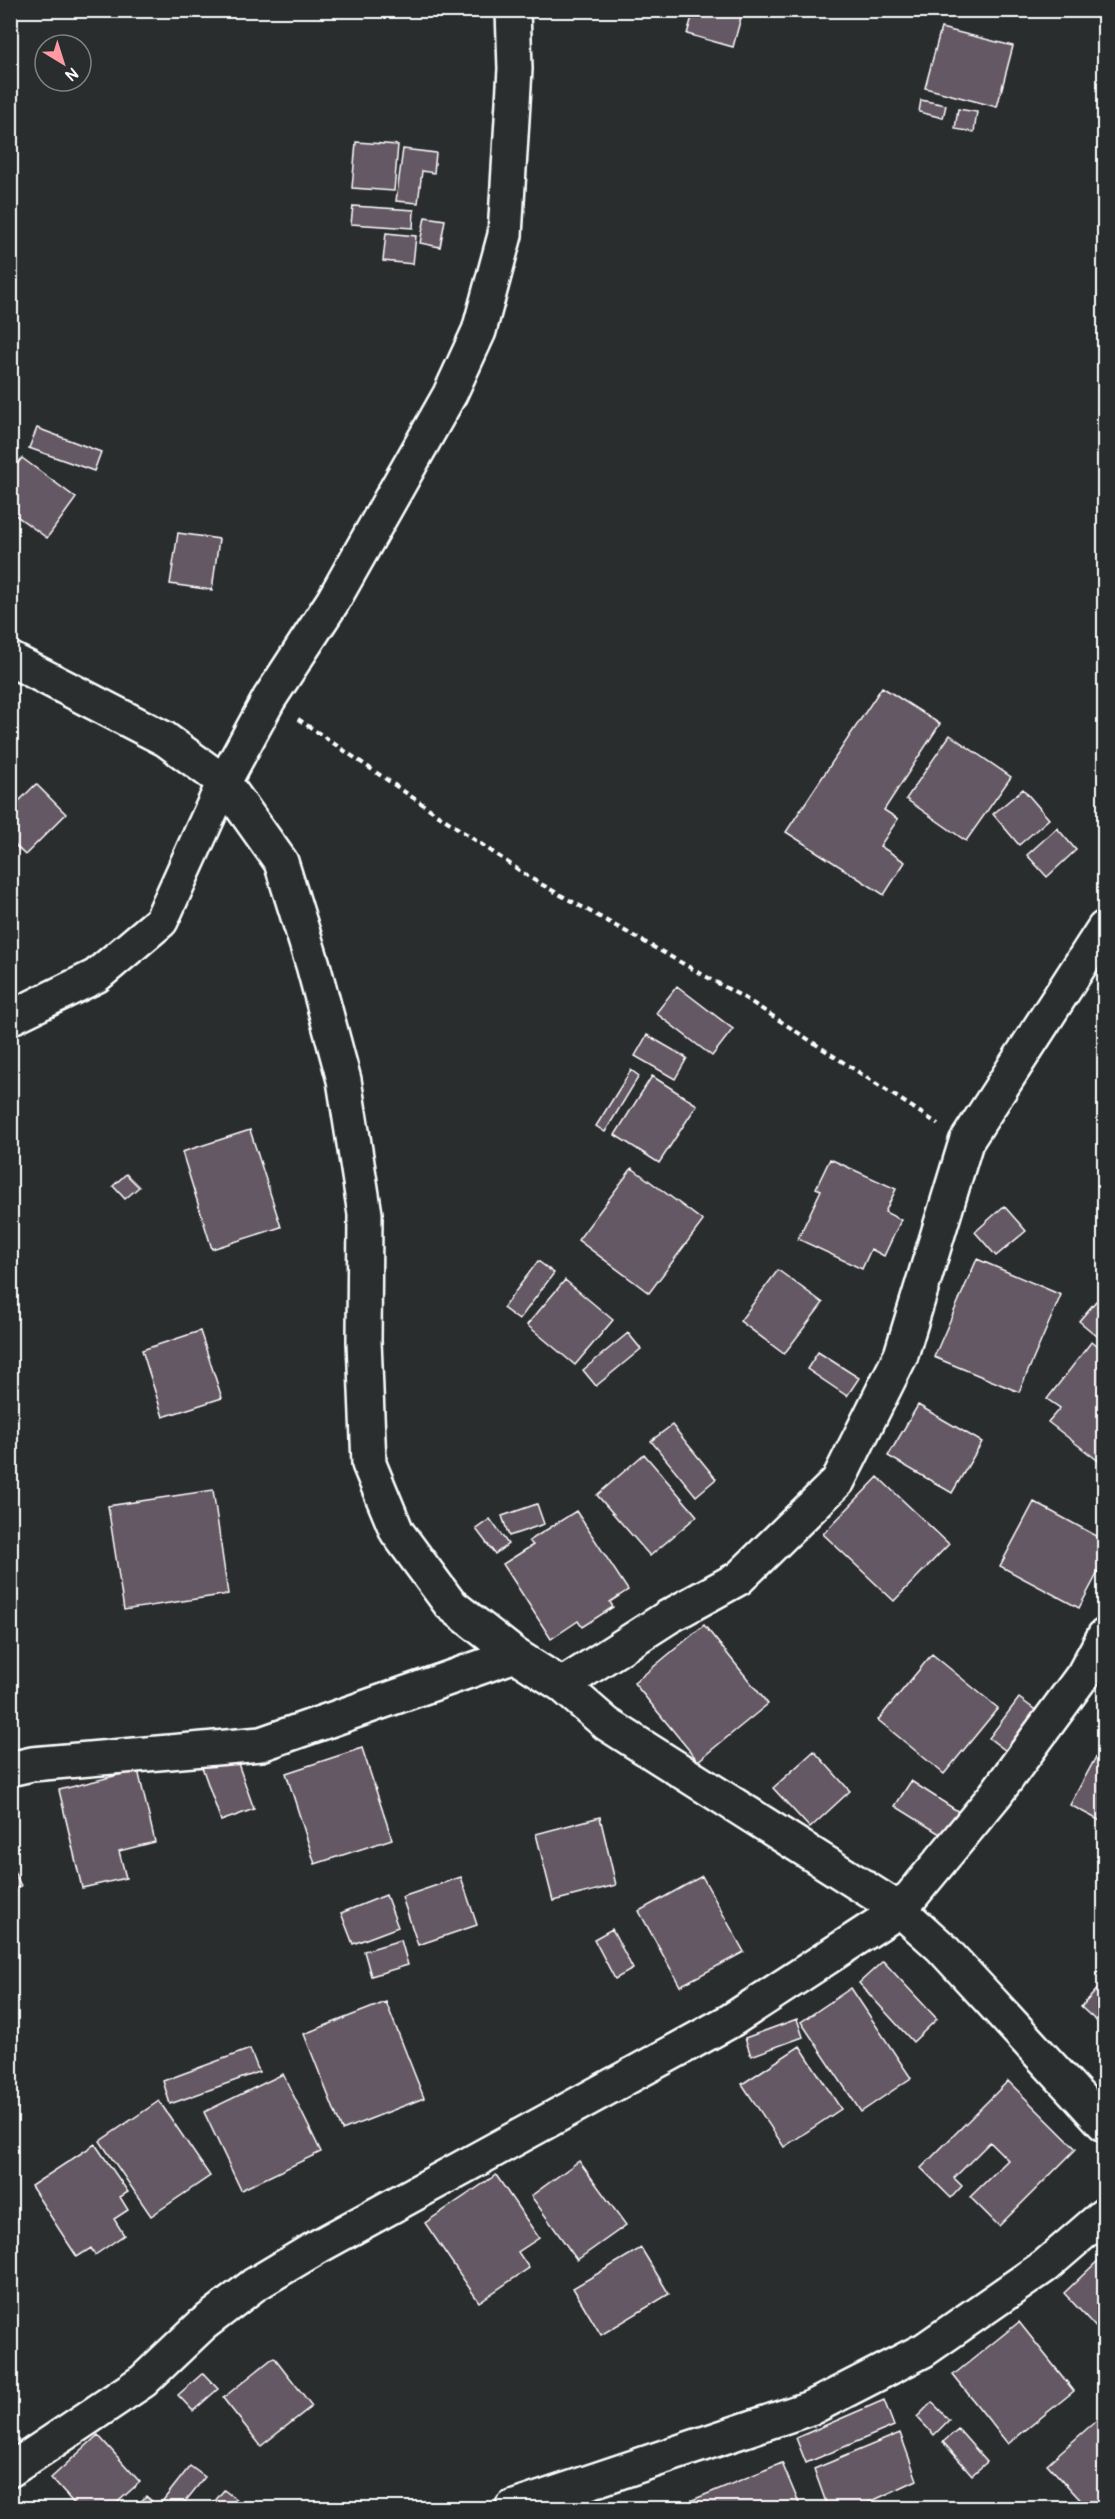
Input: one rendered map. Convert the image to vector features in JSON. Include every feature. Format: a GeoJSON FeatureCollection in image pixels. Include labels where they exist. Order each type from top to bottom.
{"type":"FeatureCollection","features":[{"type":"Feature","properties":{"kind":"street"},"geometry":{"type":"LineString","coordinates":[[10,1018],[96,976],[161,921],[224,782],[269,699],[333,601],[450,394],[479,331],[505,235],[515,69],[513,10]]}},
{"type":"Feature","properties":{"kind":"street"},"geometry":{"type":"LineString","coordinates":[[10,659],[165,739],[224,782],[281,862],[313,965],[344,1080],[365,1214],[364,1341],[369,1464],[397,1532],[450,1604],[515,1655],[562,1685],[607,1724],[900,1910],[942,1947],[1104,2124]]}},
{"type":"Feature","properties":{"kind":"street"},"geometry":{"type":"LineString","coordinates":[[562,1685],[668,1617],[739,1578],[838,1481],[901,1354],[966,1142],[1104,928]]}},
{"type":"Feature","properties":{"kind":"street"},"geometry":{"type":"LineString","coordinates":[[10,2470],[143,2382],[202,2325],[254,2286],[319,2246],[444,2180],[730,2021],[900,1910],[995,1795],[1083,1675],[1104,1636]]}},
{"type":"Feature","properties":{"kind":"street"},"geometry":{"type":"LineString","coordinates":[[10,1769],[32,1764],[261,1744],[515,1655]]}},
{"type":"Feature","properties":{"kind":"street"},"geometry":{"type":"LineString","coordinates":[[512,2508],[813,2407],[924,2350],[1045,2266],[1104,2215]]}},
{"type":"Feature","properties":{"kind":"path"},"geometry":{"type":"LineString","coordinates":[[269,699],[532,879],[748,1000],[966,1142]]}},
{"type":"Feature","properties":{"kind":"building"},"geometry":{"type":"Polygon","coordinates":[[[694,10],[743,10],[733,47],[687,34],[694,10]]]}},
{"type":"Feature","properties":{"kind":"building"},"geometry":{"type":"Polygon","coordinates":[[[941,28],[1013,46],[997,107],[925,88],[941,28]]]}},
{"type":"Feature","properties":{"kind":"building"},"geometry":{"type":"Polygon","coordinates":[[[921,100],[946,105],[943,118],[919,112],[921,100]]]}},
{"type":"Feature","properties":{"kind":"building"},"geometry":{"type":"Polygon","coordinates":[[[958,109],[977,112],[974,132],[955,129],[958,109]]]}},
{"type":"Feature","properties":{"kind":"building"},"geometry":{"type":"Polygon","coordinates":[[[356,142],[398,145],[394,191],[352,188],[356,142]]]}},
{"type":"Feature","properties":{"kind":"building"},"geometry":{"type":"Polygon","coordinates":[[[403,149],[436,153],[434,173],[422,171],[418,203],[396,201],[403,149]]]}},
{"type":"Feature","properties":{"kind":"building"},"geometry":{"type":"Polygon","coordinates":[[[353,206],[414,210],[413,228],[351,224],[353,206]]]}},
{"type":"Feature","properties":{"kind":"building"},"geometry":{"type":"Polygon","coordinates":[[[425,217],[445,220],[440,247],[420,243],[425,217]]]}},
{"type":"Feature","properties":{"kind":"building"},"geometry":{"type":"Polygon","coordinates":[[[386,233],[416,236],[413,264],[383,261],[386,233]]]}},
{"type":"Feature","properties":{"kind":"building"},"geometry":{"type":"Polygon","coordinates":[[[37,428],[101,452],[94,471],[29,448],[37,428]]]}},
{"type":"Feature","properties":{"kind":"building"},"geometry":{"type":"Polygon","coordinates":[[[22,458],[76,498],[47,538],[10,511],[10,473],[22,458]]]}},
{"type":"Feature","properties":{"kind":"building"},"geometry":{"type":"Polygon","coordinates":[[[178,533],[219,539],[212,590],[170,584],[178,533]]]}},
{"type":"Feature","properties":{"kind":"building"},"geometry":{"type":"Polygon","coordinates":[[[882,687],[940,724],[884,810],[898,819],[880,846],[905,862],[884,895],[786,832],[882,687]]]}},
{"type":"Feature","properties":{"kind":"building"},"geometry":{"type":"Polygon","coordinates":[[[950,735],[1011,777],[966,841],[906,799],[950,735]]]}},
{"type":"Feature","properties":{"kind":"building"},"geometry":{"type":"Polygon","coordinates":[[[36,784],[66,814],[25,855],[10,840],[10,810],[36,784]]]}},
{"type":"Feature","properties":{"kind":"building"},"geometry":{"type":"Polygon","coordinates":[[[1023,789],[1049,819],[1019,845],[993,814],[1023,789]]]}},
{"type":"Feature","properties":{"kind":"building"},"geometry":{"type":"Polygon","coordinates":[[[1057,828],[1076,850],[1047,877],[1027,855],[1057,828]]]}},
{"type":"Feature","properties":{"kind":"building"},"geometry":{"type":"Polygon","coordinates":[[[677,986],[733,1029],[712,1056],[656,1013],[677,986]]]}},
{"type":"Feature","properties":{"kind":"building"},"geometry":{"type":"Polygon","coordinates":[[[647,1035],[687,1058],[675,1079],[635,1056],[647,1035]]]}},
{"type":"Feature","properties":{"kind":"building"},"geometry":{"type":"Polygon","coordinates":[[[631,1070],[639,1076],[605,1132],[596,1126],[631,1070]]]}},
{"type":"Feature","properties":{"kind":"building"},"geometry":{"type":"Polygon","coordinates":[[[652,1076],[697,1105],[659,1163],[615,1135],[652,1076]]]}},
{"type":"Feature","properties":{"kind":"building"},"geometry":{"type":"Polygon","coordinates":[[[250,1130],[281,1227],[212,1249],[182,1152],[250,1130]]]}},
{"type":"Feature","properties":{"kind":"building"},"geometry":{"type":"Polygon","coordinates":[[[830,1159],[896,1189],[885,1212],[901,1220],[884,1256],[871,1249],[862,1269],[798,1239],[821,1190],[816,1188],[830,1159]]]}},
{"type":"Feature","properties":{"kind":"building"},"geometry":{"type":"Polygon","coordinates":[[[632,1168],[703,1221],[649,1293],[578,1240],[632,1168]]]}},
{"type":"Feature","properties":{"kind":"building"},"geometry":{"type":"Polygon","coordinates":[[[126,1174],[139,1187],[125,1199],[113,1186],[126,1174]]]}},
{"type":"Feature","properties":{"kind":"building"},"geometry":{"type":"Polygon","coordinates":[[[1004,1206],[1026,1231],[996,1256],[975,1232],[1004,1206]]]}},
{"type":"Feature","properties":{"kind":"building"},"geometry":{"type":"Polygon","coordinates":[[[977,1259],[1061,1295],[1019,1392],[934,1357],[977,1259]]]}},
{"type":"Feature","properties":{"kind":"building"},"geometry":{"type":"Polygon","coordinates":[[[538,1261],[554,1273],[519,1320],[503,1308],[538,1261]]]}},
{"type":"Feature","properties":{"kind":"building"},"geometry":{"type":"Polygon","coordinates":[[[778,1270],[823,1303],[784,1354],[740,1321],[778,1270]]]}},
{"type":"Feature","properties":{"kind":"building"},"geometry":{"type":"Polygon","coordinates":[[[565,1280],[613,1320],[575,1365],[527,1325],[565,1280]]]}},
{"type":"Feature","properties":{"kind":"building"},"geometry":{"type":"Polygon","coordinates":[[[1096,1301],[1104,1307],[1104,1342],[1079,1321],[1096,1301]]]}},
{"type":"Feature","properties":{"kind":"building"},"geometry":{"type":"Polygon","coordinates":[[[200,1331],[222,1398],[163,1417],[142,1350],[200,1331]]]}},
{"type":"Feature","properties":{"kind":"building"},"geometry":{"type":"Polygon","coordinates":[[[628,1333],[641,1349],[596,1386],[583,1370],[628,1333]]]}},
{"type":"Feature","properties":{"kind":"building"},"geometry":{"type":"Polygon","coordinates":[[[1092,1341],[1104,1351],[1104,1459],[1101,1463],[1048,1422],[1060,1408],[1047,1399],[1092,1341]]]}},
{"type":"Feature","properties":{"kind":"building"},"geometry":{"type":"Polygon","coordinates":[[[818,1352],[859,1378],[847,1396],[807,1369],[818,1352]]]}},
{"type":"Feature","properties":{"kind":"building"},"geometry":{"type":"Polygon","coordinates":[[[918,1405],[982,1442],[952,1493],[888,1456],[918,1405]]]}},
{"type":"Feature","properties":{"kind":"building"},"geometry":{"type":"Polygon","coordinates":[[[672,1425],[716,1479],[696,1496],[651,1441],[672,1425]]]}},
{"type":"Feature","properties":{"kind":"building"},"geometry":{"type":"Polygon","coordinates":[[[644,1454],[697,1516],[650,1556],[597,1495],[644,1454]]]}},
{"type":"Feature","properties":{"kind":"building"},"geometry":{"type":"Polygon","coordinates":[[[878,1477],[949,1544],[894,1601],[823,1534],[878,1477]]]}},
{"type":"Feature","properties":{"kind":"building"},"geometry":{"type":"Polygon","coordinates":[[[213,1490],[228,1594],[124,1610],[108,1506],[213,1490]]]}},
{"type":"Feature","properties":{"kind":"building"},"geometry":{"type":"Polygon","coordinates":[[[1034,1502],[1104,1540],[1104,1561],[1079,1608],[1000,1566],[1034,1502]]]}},
{"type":"Feature","properties":{"kind":"building"},"geometry":{"type":"Polygon","coordinates":[[[537,1504],[544,1524],[509,1536],[502,1516],[537,1504]]]}},
{"type":"Feature","properties":{"kind":"building"},"geometry":{"type":"Polygon","coordinates":[[[576,1511],[628,1590],[610,1602],[613,1607],[582,1627],[578,1621],[551,1639],[503,1564],[533,1545],[529,1541],[576,1511]]]}},
{"type":"Feature","properties":{"kind":"building"},"geometry":{"type":"Polygon","coordinates":[[[490,1519],[508,1544],[495,1554],[476,1529],[490,1519]]]}},
{"type":"Feature","properties":{"kind":"building"},"geometry":{"type":"Polygon","coordinates":[[[704,1625],[768,1704],[698,1761],[634,1683],[704,1625]]]}},
{"type":"Feature","properties":{"kind":"building"},"geometry":{"type":"Polygon","coordinates":[[[932,1654],[998,1708],[944,1774],[878,1720],[932,1654]]]}},
{"type":"Feature","properties":{"kind":"building"},"geometry":{"type":"Polygon","coordinates":[[[1019,1698],[1045,1717],[1014,1757],[989,1738],[1019,1698]]]}},
{"type":"Feature","properties":{"kind":"building"},"geometry":{"type":"Polygon","coordinates":[[[1104,1742],[1104,1823],[1070,1805],[1104,1742]]]}},
{"type":"Feature","properties":{"kind":"building"},"geometry":{"type":"Polygon","coordinates":[[[362,1748],[392,1839],[315,1864],[286,1773],[362,1748]]]}},
{"type":"Feature","properties":{"kind":"building"},"geometry":{"type":"Polygon","coordinates":[[[814,1751],[850,1791],[810,1828],[773,1788],[814,1751]]]}},
{"type":"Feature","properties":{"kind":"building"},"geometry":{"type":"Polygon","coordinates":[[[235,1755],[254,1809],[221,1821],[202,1767],[235,1755]]]}},
{"type":"Feature","properties":{"kind":"building"},"geometry":{"type":"Polygon","coordinates":[[[138,1770],[155,1842],[119,1851],[126,1878],[82,1888],[59,1790],[138,1770]]]}},
{"type":"Feature","properties":{"kind":"building"},"geometry":{"type":"Polygon","coordinates":[[[911,1781],[959,1812],[943,1836],[895,1806],[911,1781]]]}},
{"type":"Feature","properties":{"kind":"building"},"geometry":{"type":"Polygon","coordinates":[[[600,1817],[616,1885],[553,1901],[536,1834],[600,1817]]]}},
{"type":"Feature","properties":{"kind":"building"},"geometry":{"type":"Polygon","coordinates":[[[10,1863],[21,1886],[10,1891],[10,1863]]]}},
{"type":"Feature","properties":{"kind":"building"},"geometry":{"type":"Polygon","coordinates":[[[702,1876],[744,1952],[680,1986],[639,1911],[702,1876]]]}},
{"type":"Feature","properties":{"kind":"building"},"geometry":{"type":"Polygon","coordinates":[[[461,1877],[477,1925],[418,1945],[402,1897],[461,1877]]]}},
{"type":"Feature","properties":{"kind":"building"},"geometry":{"type":"Polygon","coordinates":[[[386,1895],[398,1927],[353,1944],[341,1913],[386,1895]]]}},
{"type":"Feature","properties":{"kind":"building"},"geometry":{"type":"Polygon","coordinates":[[[612,1929],[633,1969],[615,1979],[594,1939],[612,1929]]]}},
{"type":"Feature","properties":{"kind":"building"},"geometry":{"type":"Polygon","coordinates":[[[401,1940],[408,1965],[371,1976],[364,1951],[401,1940]]]}},
{"type":"Feature","properties":{"kind":"building"},"geometry":{"type":"Polygon","coordinates":[[[883,1961],[937,2019],[913,2042],[859,1983],[883,1961]]]}},
{"type":"Feature","properties":{"kind":"building"},"geometry":{"type":"Polygon","coordinates":[[[1104,1982],[1104,2028],[1081,2007],[1104,1982]]]}},
{"type":"Feature","properties":{"kind":"building"},"geometry":{"type":"Polygon","coordinates":[[[851,1988],[911,2078],[861,2112],[801,2022],[851,1988]]]}},
{"type":"Feature","properties":{"kind":"building"},"geometry":{"type":"Polygon","coordinates":[[[386,2002],[424,2098],[342,2130],[304,2034],[386,2002]]]}},
{"type":"Feature","properties":{"kind":"building"},"geometry":{"type":"Polygon","coordinates":[[[797,2019],[803,2037],[751,2056],[745,2038],[797,2019]]]}},
{"type":"Feature","properties":{"kind":"building"},"geometry":{"type":"Polygon","coordinates":[[[800,2046],[841,2109],[784,2147],[742,2084],[800,2046]]]}},
{"type":"Feature","properties":{"kind":"building"},"geometry":{"type":"Polygon","coordinates":[[[250,2049],[259,2072],[170,2104],[163,2081],[250,2049]]]}},
{"type":"Feature","properties":{"kind":"building"},"geometry":{"type":"Polygon","coordinates":[[[283,2074],[321,2152],[241,2190],[204,2112],[283,2074]]]}},
{"type":"Feature","properties":{"kind":"building"},"geometry":{"type":"Polygon","coordinates":[[[1008,2081],[1076,2149],[999,2226],[970,2197],[1008,2160],[990,2142],[954,2178],[962,2186],[951,2198],[921,2168],[1008,2081]]]}},
{"type":"Feature","properties":{"kind":"building"},"geometry":{"type":"Polygon","coordinates":[[[159,2101],[210,2176],[151,2216],[100,2141],[159,2101]]]}},
{"type":"Feature","properties":{"kind":"building"},"geometry":{"type":"Polygon","coordinates":[[[95,2144],[128,2192],[120,2197],[128,2210],[114,2219],[124,2235],[95,2255],[91,2248],[77,2257],[31,2186],[95,2144]]]}},
{"type":"Feature","properties":{"kind":"building"},"geometry":{"type":"Polygon","coordinates":[[[579,2161],[626,2225],[577,2260],[531,2196],[579,2161]]]}},
{"type":"Feature","properties":{"kind":"building"},"geometry":{"type":"Polygon","coordinates":[[[496,2175],[539,2238],[518,2252],[529,2268],[479,2302],[425,2223],[496,2175]]]}},
{"type":"Feature","properties":{"kind":"building"},"geometry":{"type":"Polygon","coordinates":[[[641,2248],[669,2294],[601,2335],[573,2288],[641,2248]]]}},
{"type":"Feature","properties":{"kind":"building"},"geometry":{"type":"Polygon","coordinates":[[[1104,2255],[1104,2336],[1064,2293],[1104,2255]]]}},
{"type":"Feature","properties":{"kind":"building"},"geometry":{"type":"Polygon","coordinates":[[[1019,2322],[1074,2391],[1008,2444],[953,2375],[1019,2322]]]}},
{"type":"Feature","properties":{"kind":"building"},"geometry":{"type":"Polygon","coordinates":[[[274,2357],[312,2406],[261,2446],[223,2398],[274,2357]]]}},
{"type":"Feature","properties":{"kind":"building"},"geometry":{"type":"Polygon","coordinates":[[[203,2373],[218,2389],[193,2411],[178,2395],[203,2373]]]}},
{"type":"Feature","properties":{"kind":"building"},"geometry":{"type":"Polygon","coordinates":[[[884,2400],[894,2426],[806,2463],[796,2438],[884,2400]]]}},
{"type":"Feature","properties":{"kind":"building"},"geometry":{"type":"Polygon","coordinates":[[[932,2402],[949,2420],[934,2435],[917,2417],[932,2402]]]}},
{"type":"Feature","properties":{"kind":"building"},"geometry":{"type":"Polygon","coordinates":[[[1098,2419],[1104,2427],[1104,2508],[1088,2508],[1047,2464],[1098,2419]]]}},
{"type":"Feature","properties":{"kind":"building"},"geometry":{"type":"Polygon","coordinates":[[[958,2429],[987,2462],[972,2475],[943,2442],[958,2429]]]}},
{"type":"Feature","properties":{"kind":"building"},"geometry":{"type":"Polygon","coordinates":[[[900,2433],[917,2480],[857,2508],[828,2508],[814,2469],[900,2433]]]}},
{"type":"Feature","properties":{"kind":"building"},"geometry":{"type":"Polygon","coordinates":[[[98,2435],[140,2482],[111,2508],[78,2508],[51,2478],[98,2435]]]}},
{"type":"Feature","properties":{"kind":"building"},"geometry":{"type":"Polygon","coordinates":[[[782,2463],[801,2508],[673,2508],[782,2463]]]}},
{"type":"Feature","properties":{"kind":"building"},"geometry":{"type":"Polygon","coordinates":[[[190,2466],[205,2477],[180,2508],[157,2508],[190,2466]]]}},
{"type":"Feature","properties":{"kind":"building"},"geometry":{"type":"Polygon","coordinates":[[[224,2490],[247,2508],[210,2507],[224,2490]]]}},
{"type":"Feature","properties":{"kind":"building"},"geometry":{"type":"Polygon","coordinates":[[[146,2496],[160,2508],[135,2508],[146,2496]]]}}]}
